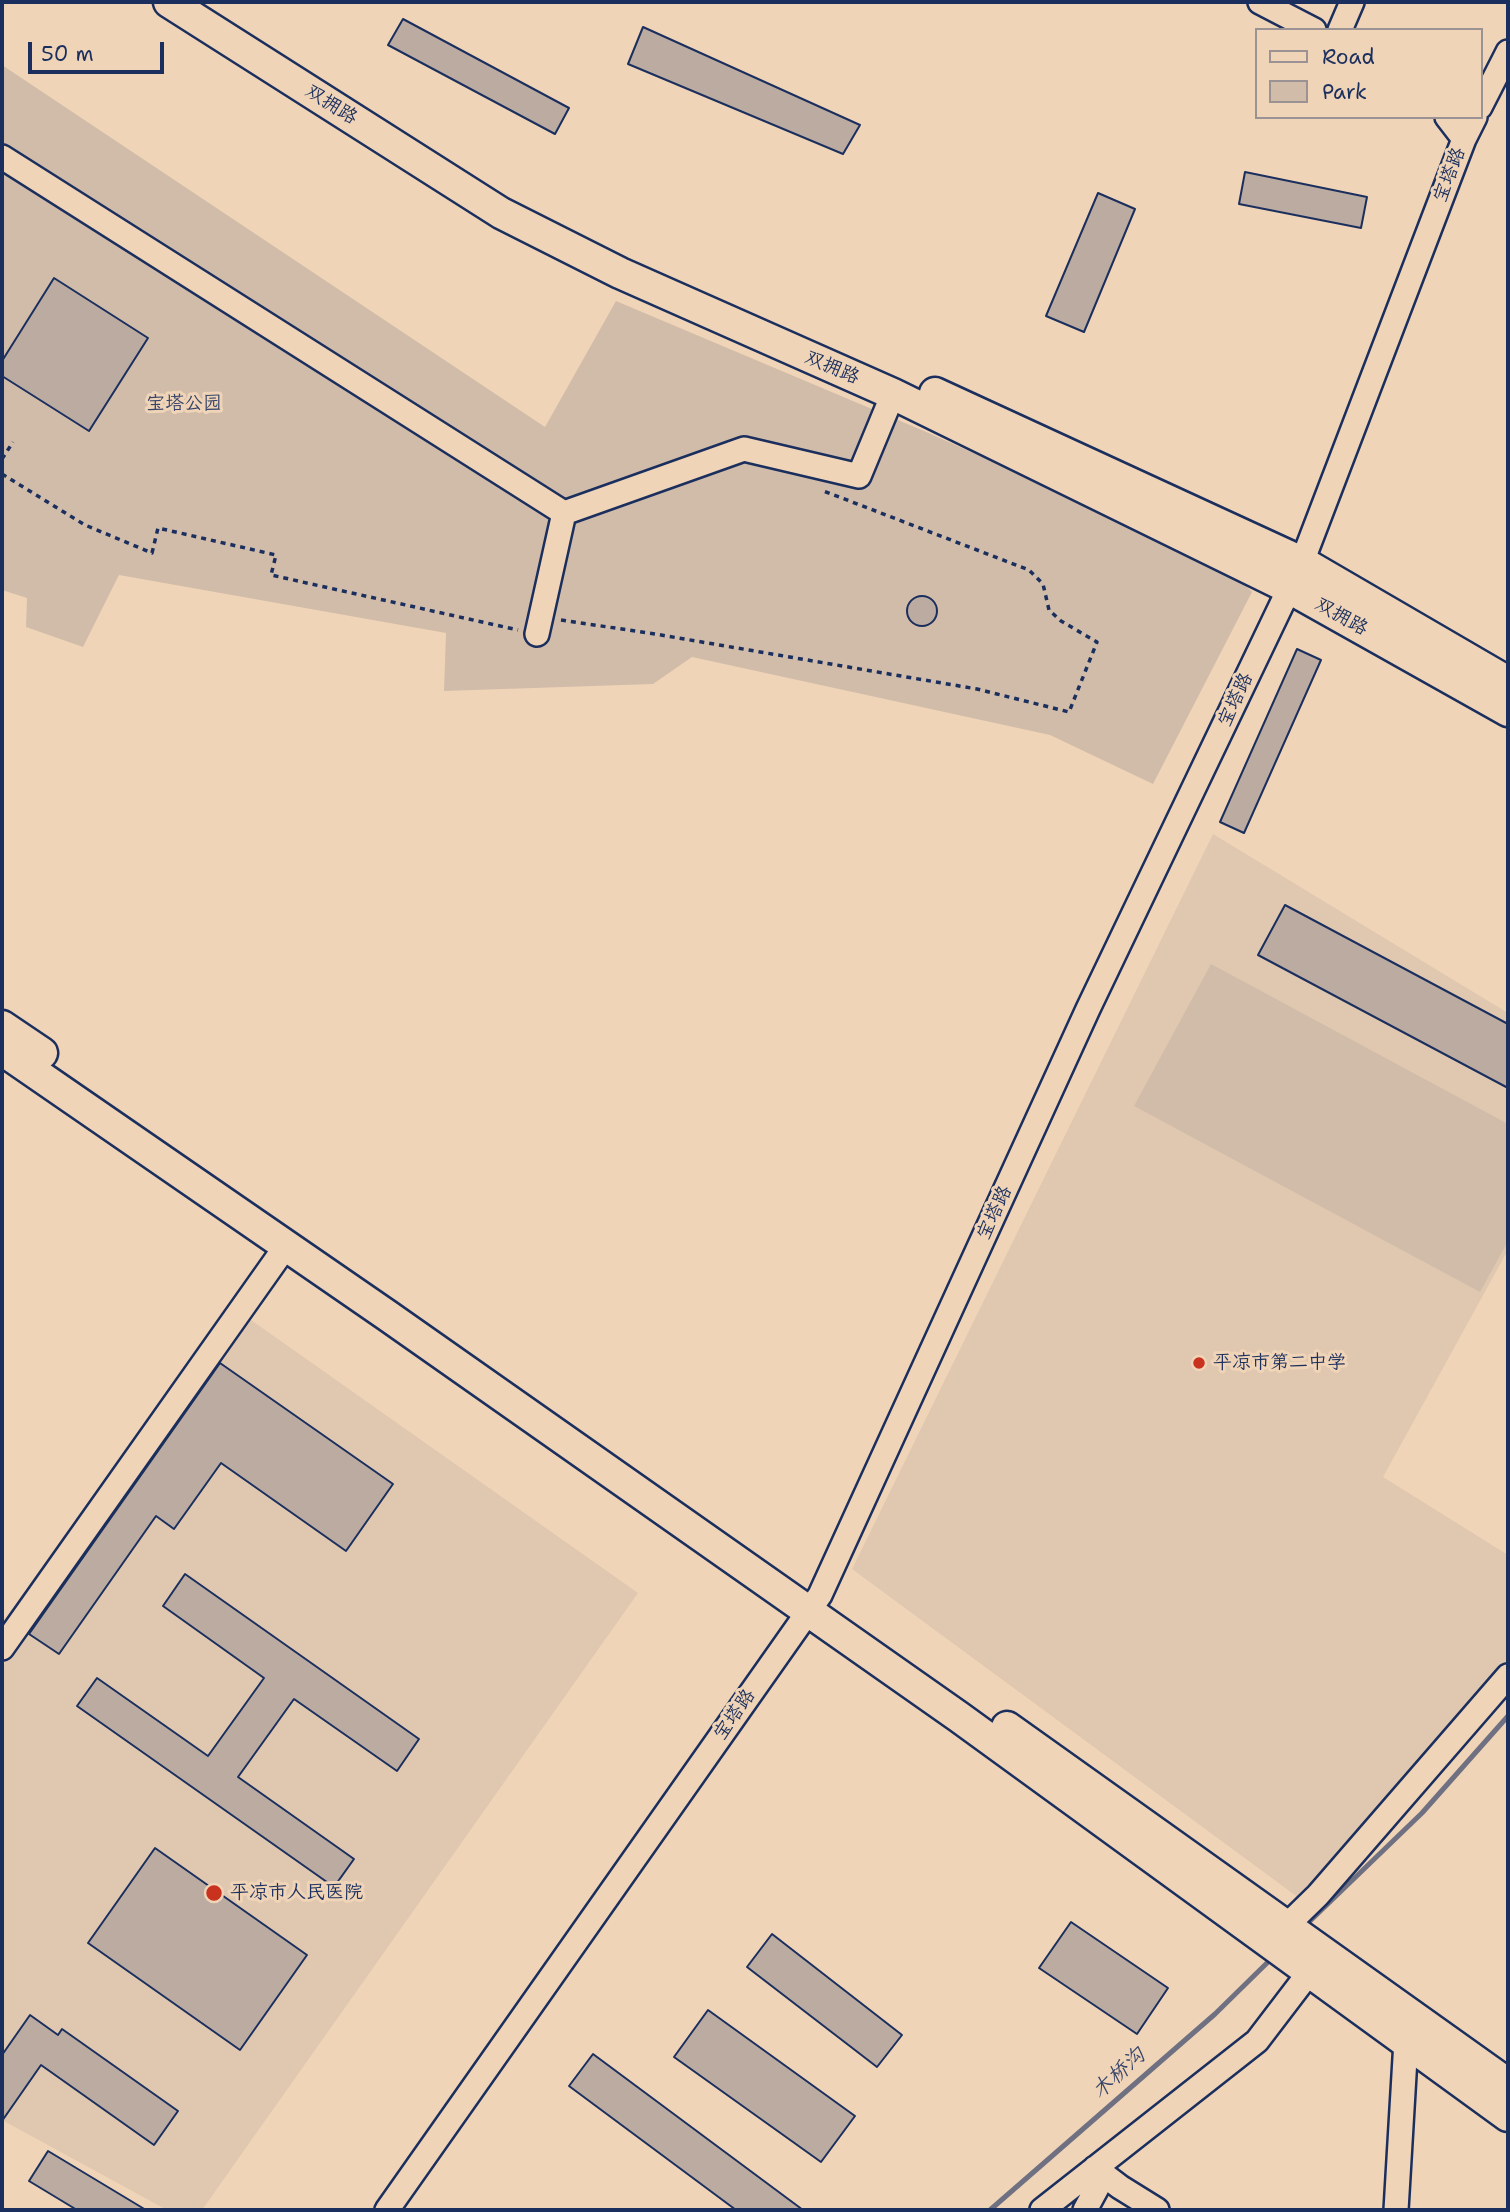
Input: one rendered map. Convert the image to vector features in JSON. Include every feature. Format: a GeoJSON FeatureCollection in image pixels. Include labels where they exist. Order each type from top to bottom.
{"type":"FeatureCollection","features":[{"type":"Feature","properties":{"kind":"main road","name":"双拥路"},"geometry":{"type":"LineString","coordinates":[[169,2],[501,213],[620,274],[1295,575],[1508,711]]}},
{"type":"Feature","properties":{"kind":"main road","name":"双拥路"},"geometry":{"type":"LineString","coordinates":[[205,2],[510,196],[616,251],[900,377],[1508,682]]}},
{"type":"Feature","properties":{"kind":"main road"},"geometry":{"type":"LineString","coordinates":[[2,1026],[1317,1962],[1508,2084]]}},
{"type":"Feature","properties":{"kind":"main road"},"geometry":{"type":"LineString","coordinates":[[2,1050],[286,1245],[500,1383]]}},
{"type":"Feature","properties":{"kind":"main road"},"geometry":{"type":"LineString","coordinates":[[1317,1962],[1406,2041],[1508,2116]]}},
{"type":"Feature","properties":{"kind":"street"},"geometry":{"type":"LineString","coordinates":[[1260,2],[1310,28]]}},
{"type":"Feature","properties":{"kind":"street"},"geometry":{"type":"LineString","coordinates":[[1341,28],[1352,2]]}},
{"type":"Feature","properties":{"kind":"street"},"geometry":{"type":"LineString","coordinates":[[1482,103],[1508,52]]}},
{"type":"Feature","properties":{"kind":"street"},"geometry":{"type":"LineString","coordinates":[[1449,119],[1464,139]]}},
{"type":"Feature","properties":{"kind":"street","name":"宝塔路"},"geometry":{"type":"LineString","coordinates":[[387,2210],[814,1603],[1088,1009],[1295,575],[1474,119]]}},
{"type":"Feature","properties":{"kind":"street"},"geometry":{"type":"LineString","coordinates":[[2,158],[564,513]]}},
{"type":"Feature","properties":{"kind":"street"},"geometry":{"type":"LineString","coordinates":[[564,513],[744,449],[859,476],[893,394]]}},
{"type":"Feature","properties":{"kind":"street"},"geometry":{"type":"LineString","coordinates":[[539,626],[564,513]]}},
{"type":"Feature","properties":{"kind":"street"},"geometry":{"type":"LineString","coordinates":[[2,1648],[286,1245]]}},
{"type":"Feature","properties":{"kind":"street"},"geometry":{"type":"LineString","coordinates":[[1278,1934],[1318,1895],[1508,1676]]}},
{"type":"Feature","properties":{"kind":"street"},"geometry":{"type":"LineString","coordinates":[[1042,2210],[1100,2172],[1257,2041],[1317,1962]]}},
{"type":"Feature","properties":{"kind":"street"},"geometry":{"type":"LineString","coordinates":[[1396,2210],[1406,2041]]}},
{"type":"Feature","properties":{"kind":"street"},"geometry":{"type":"LineString","coordinates":[[1085,2210],[1100,2172]]}},
{"type":"Feature","properties":{"kind":"street"},"geometry":{"type":"LineString","coordinates":[[1100,2172],[1157,2210]]}},
{"type":"Feature","properties":{"kind":"path"},"geometry":{"type":"LineString","coordinates":[[2,459],[13,442]]}},
{"type":"Feature","properties":{"kind":"path"},"geometry":{"type":"LineString","coordinates":[[2,474],[85,525],[152,553],[158,528],[275,555],[271,575],[539,626],[655,634],[977,689],[1069,712],[1097,642],[1060,621],[1049,610],[1043,584],[1029,570],[813,487]]}},
{"type":"Feature","properties":{"kind":"shaded area","name":"平凉市第二中学"},"geometry":{"type":"Polygon","coordinates":[[[1213,834],[1508,1013],[1508,1250],[1383,1477],[1508,1555],[1508,1668],[1303,1901],[852,1569],[1213,834]]]}},
{"type":"Feature","properties":{"kind":"shaded area","name":"平凉市人民医院"},"geometry":{"type":"Polygon","coordinates":[[[244,1315],[638,1593],[202,2210],[167,2210],[2,2120],[2,1667],[244,1315]]]}},
{"type":"Feature","properties":{"kind":"green space","name":"宝塔公园"},"geometry":{"type":"Polygon","coordinates":[[[2,65],[545,427],[616,301],[924,431],[1178,544],[1232,572],[1252,592],[1153,784],[1050,735],[692,657],[653,684],[444,691],[446,633],[119,575],[83,647],[26,627],[27,598],[2,590],[2,65]]]}},
{"type":"Feature","properties":{"kind":"green space"},"geometry":{"type":"Polygon","coordinates":[[[1211,964],[1508,1124],[1508,1241],[1480,1292],[1134,1106],[1211,964]]]}},
{"type":"Feature","properties":{"kind":"building"},"geometry":{"type":"Polygon","coordinates":[[[403,19],[569,108],[555,134],[388,45],[403,19]]]}},
{"type":"Feature","properties":{"kind":"building"},"geometry":{"type":"Polygon","coordinates":[[[643,27],[860,125],[843,154],[628,64],[643,27]]]}},
{"type":"Feature","properties":{"kind":"building"},"geometry":{"type":"Polygon","coordinates":[[[1245,172],[1367,197],[1361,228],[1239,204],[1245,172]]]}},
{"type":"Feature","properties":{"kind":"building"},"geometry":{"type":"Polygon","coordinates":[[[1098,193],[1135,209],[1084,332],[1046,316],[1098,193]]]}},
{"type":"Feature","properties":{"kind":"building"},"geometry":{"type":"Polygon","coordinates":[[[54,278],[148,338],[89,431],[2,376],[2,361],[54,278]]]}},
{"type":"Feature","properties":{"kind":"building"},"geometry":{"type":"Polygon","coordinates":[[[922,596],[933,600],[937,611],[933,622],[922,626],[911,622],[907,611],[911,600],[922,596]]]}},
{"type":"Feature","properties":{"kind":"building"},"geometry":{"type":"Polygon","coordinates":[[[1297,649],[1321,660],[1244,833],[1220,822],[1297,649]]]}},
{"type":"Feature","properties":{"kind":"building"},"geometry":{"type":"Polygon","coordinates":[[[1285,905],[1508,1024],[1508,1088],[1258,955],[1285,905]]]}},
{"type":"Feature","properties":{"kind":"building"},"geometry":{"type":"Polygon","coordinates":[[[220,1363],[393,1484],[346,1551],[221,1463],[174,1529],[156,1516],[59,1654],[29,1634],[220,1363]]]}},
{"type":"Feature","properties":{"kind":"building"},"geometry":{"type":"Polygon","coordinates":[[[185,1574],[419,1739],[397,1771],[294,1699],[238,1777],[354,1859],[334,1887],[77,1706],[97,1678],[208,1756],[264,1678],[163,1606],[185,1574]]]}},
{"type":"Feature","properties":{"kind":"building"},"geometry":{"type":"Polygon","coordinates":[[[155,1848],[307,1955],[240,2050],[88,1943],[155,1848]]]}},
{"type":"Feature","properties":{"kind":"building"},"geometry":{"type":"Polygon","coordinates":[[[1071,1922],[1168,1988],[1137,2034],[1039,1968],[1071,1922]]]}},
{"type":"Feature","properties":{"kind":"building"},"geometry":{"type":"Polygon","coordinates":[[[772,1934],[902,2035],[877,2067],[747,1967],[772,1934]]]}},
{"type":"Feature","properties":{"kind":"building"},"geometry":{"type":"Polygon","coordinates":[[[708,2010],[855,2116],[821,2162],[674,2057],[708,2010]]]}},
{"type":"Feature","properties":{"kind":"building"},"geometry":{"type":"Polygon","coordinates":[[[30,2015],[58,2035],[62,2029],[178,2111],[154,2145],[41,2065],[2,2121],[2,2055],[30,2015]]]}},
{"type":"Feature","properties":{"kind":"building"},"geometry":{"type":"Polygon","coordinates":[[[593,2054],[803,2210],[736,2210],[569,2086],[593,2054]]]}},
{"type":"Feature","properties":{"kind":"building"},"geometry":{"type":"Polygon","coordinates":[[[48,2151],[146,2210],[77,2210],[29,2181],[48,2151]]]}},
{"type":"Feature","properties":{"kind":"waterway","name":"木桥沟"},"geometry":{"type":"LineString","coordinates":[[1309,1922],[1422,1813],[1508,1716]]}},
{"type":"Feature","properties":{"kind":"waterway","name":"木桥沟"},"geometry":{"type":"LineString","coordinates":[[990,2210],[1215,2014],[1268,1962]]}},
{"type":"Feature","properties":{"kind":"place","name":"平凉市第二中学"},"geometry":{"type":"Point","coordinates":[1199,1363]}},
{"type":"Feature","properties":{"kind":"place","name":"平凉市人民医院"},"geometry":{"type":"Point","coordinates":[214,1893]}}]}
